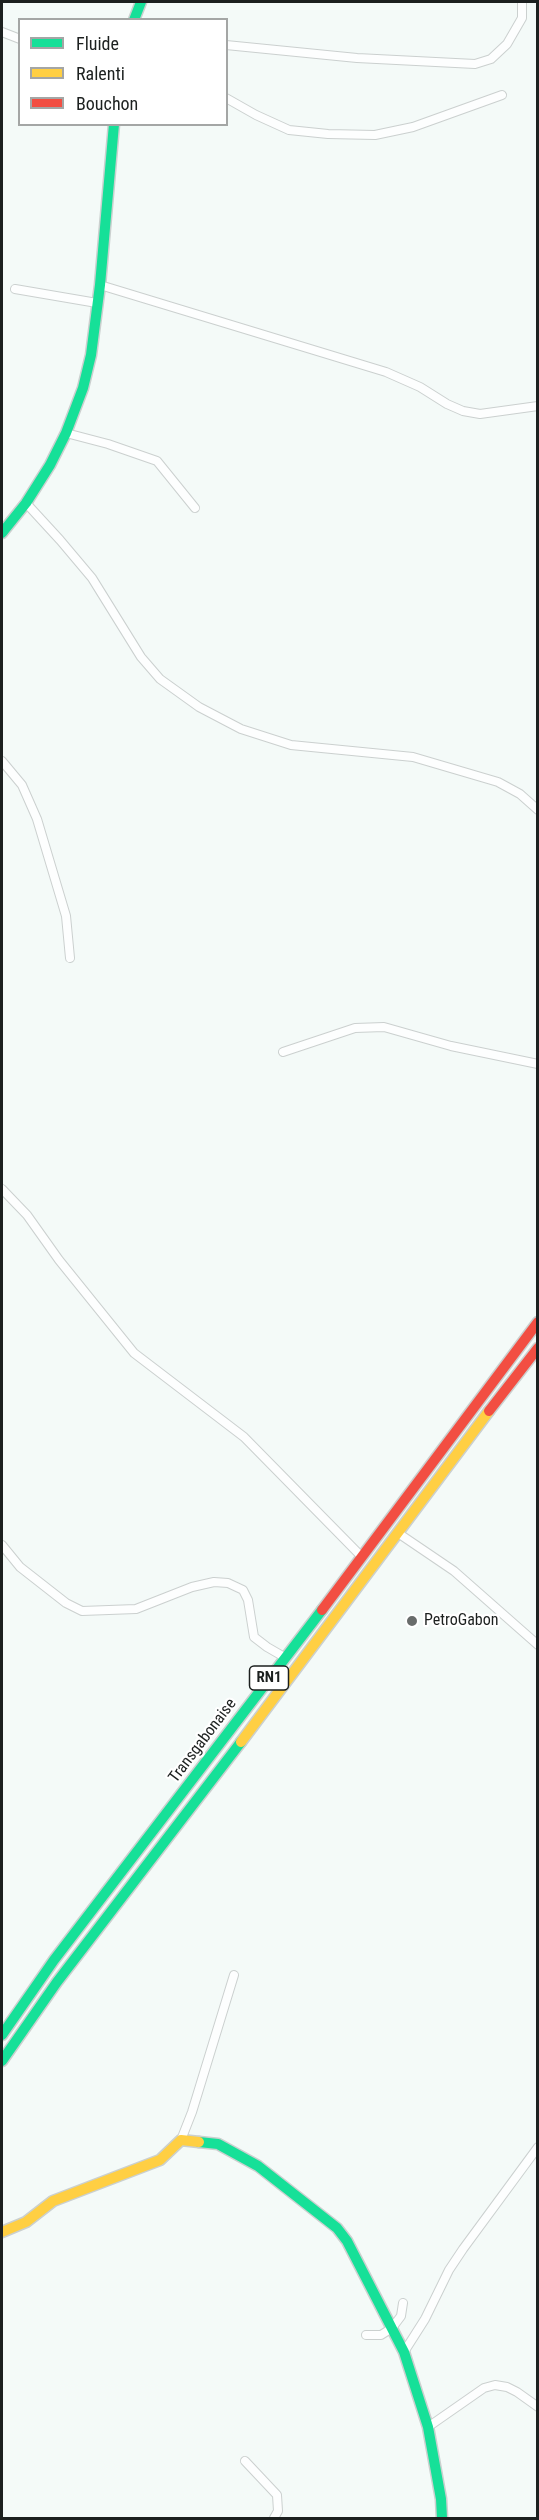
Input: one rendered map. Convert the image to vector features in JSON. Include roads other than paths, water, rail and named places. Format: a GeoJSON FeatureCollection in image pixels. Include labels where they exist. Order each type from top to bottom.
{"type":"FeatureCollection","features":[{"type":"Feature","properties":{"kind":"main road"},"geometry":{"type":"LineString","coordinates":[[135,18],[141,2]]}},
{"type":"Feature","properties":{"kind":"main road"},"geometry":{"type":"LineString","coordinates":[[2,532],[26,503],[50,465],[66,433],[83,388],[91,355],[100,285],[114,126]]}},
{"type":"Feature","properties":{"kind":"main road","name":"Transgabonaise"},"geometry":{"type":"LineString","coordinates":[[2,2035],[54,1960],[286,1658],[537,1322]]}},
{"type":"Feature","properties":{"kind":"main road","name":"Transgabonaise"},"geometry":{"type":"LineString","coordinates":[[2,2061],[57,1982],[251,1730],[537,1348]]}},
{"type":"Feature","properties":{"kind":"main road"},"geometry":{"type":"LineString","coordinates":[[2,2232],[26,2222],[53,2201],[160,2160],[181,2140],[210,2142],[237,2153],[258,2166],[328,2219],[347,2241],[404,2352],[428,2427],[441,2499],[442,2518]]}},
{"type":"Feature","properties":{"kind":"street"},"geometry":{"type":"LineString","coordinates":[[228,45],[251,45],[357,58],[475,64],[491,59],[507,44],[522,18],[522,2]]}},
{"type":"Feature","properties":{"kind":"street"},"geometry":{"type":"LineString","coordinates":[[2,32],[18,38]]}},
{"type":"Feature","properties":{"kind":"street"},"geometry":{"type":"LineString","coordinates":[[228,99],[290,130],[375,135],[413,127],[471,108],[502,94]]}},
{"type":"Feature","properties":{"kind":"street"},"geometry":{"type":"LineString","coordinates":[[100,285],[386,372],[464,411],[480,414],[537,406]]}},
{"type":"Feature","properties":{"kind":"street"},"geometry":{"type":"LineString","coordinates":[[15,289],[97,303]]}},
{"type":"Feature","properties":{"kind":"street"},"geometry":{"type":"LineString","coordinates":[[66,433],[108,444],[157,461],[195,508]]}},
{"type":"Feature","properties":{"kind":"street"},"geometry":{"type":"LineString","coordinates":[[26,503],[92,578],[141,657],[160,679],[199,707],[241,729],[291,745],[413,757],[498,782],[520,794],[537,810]]}},
{"type":"Feature","properties":{"kind":"street"},"geometry":{"type":"LineString","coordinates":[[2,761],[22,784],[37,819],[66,916],[70,958]]}},
{"type":"Feature","properties":{"kind":"street"},"geometry":{"type":"LineString","coordinates":[[284,1052],[356,1028],[384,1028],[451,1046],[537,1064]]}},
{"type":"Feature","properties":{"kind":"street"},"geometry":{"type":"LineString","coordinates":[[2,1189],[27,1215],[59,1260],[134,1353],[244,1437],[361,1556]]}},
{"type":"Feature","properties":{"kind":"street"},"geometry":{"type":"LineString","coordinates":[[398,1533],[454,1571],[537,1646]]}},
{"type":"Feature","properties":{"kind":"street"},"geometry":{"type":"LineString","coordinates":[[2,1545],[20,1567],[66,1603],[82,1611],[136,1609],[192,1587],[213,1582],[228,1583],[243,1590],[248,1600],[254,1637],[286,1658]]}},
{"type":"Feature","properties":{"kind":"street"},"geometry":{"type":"LineString","coordinates":[[181,2140],[234,1974]]}},
{"type":"Feature","properties":{"kind":"street"},"geometry":{"type":"LineString","coordinates":[[404,2352],[425,2319],[462,2249],[537,2147]]}},
{"type":"Feature","properties":{"kind":"street"},"geometry":{"type":"LineString","coordinates":[[366,2335],[381,2335],[392,2328],[401,2316],[403,2303]]}},
{"type":"Feature","properties":{"kind":"street"},"geometry":{"type":"LineString","coordinates":[[428,2427],[484,2388],[495,2385],[517,2392],[537,2407]]}},
{"type":"Feature","properties":{"kind":"street"},"geometry":{"type":"LineString","coordinates":[[245,2461],[277,2495],[278,2511],[274,2518]]}},
{"type":"Feature","properties":{"kind":"place","name":"PetroGabon"},"geometry":{"type":"Point","coordinates":[412,1621]}}]}
